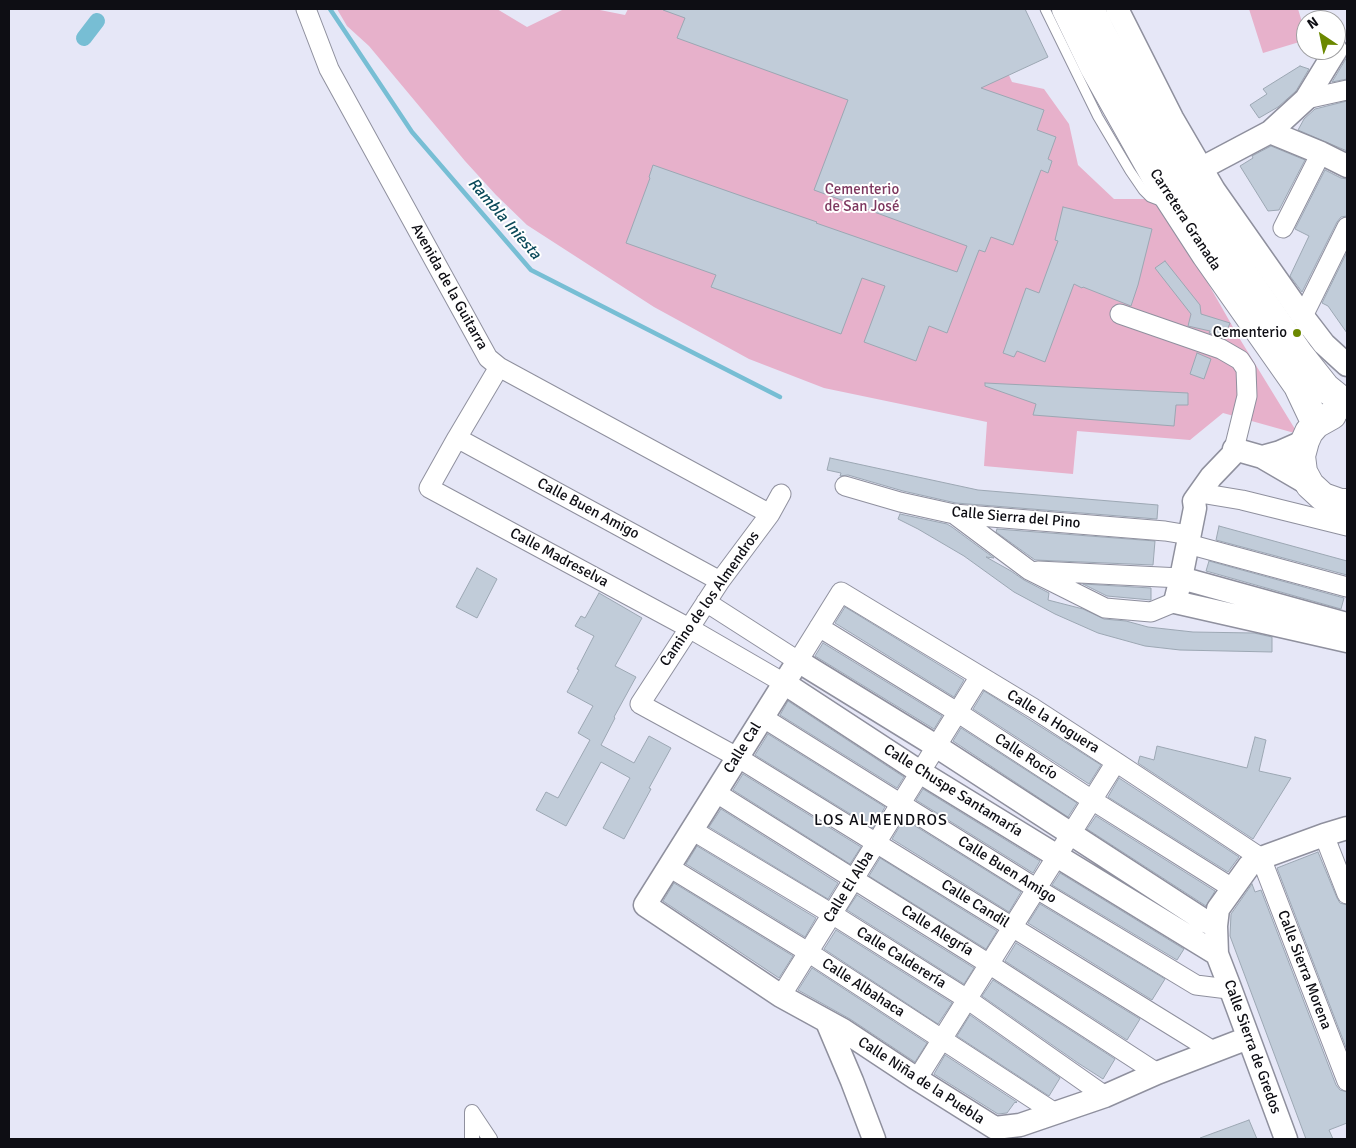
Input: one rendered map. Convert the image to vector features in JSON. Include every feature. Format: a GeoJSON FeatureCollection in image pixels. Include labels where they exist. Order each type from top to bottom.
{"type":"FeatureCollection","features":[{"type":"Feature","properties":{"kind":"main road","name":"Carretera Granada"},"geometry":{"type":"LineString","coordinates":[[1066,9],[1094,67],[1158,181],[1211,262],[1298,386],[1310,433],[1301,456],[1304,472],[1310,485]]}},
{"type":"Feature","properties":{"kind":"main road","name":"Carretera Granada"},"geometry":{"type":"LineString","coordinates":[[1090,9],[1194,203],[1299,354],[1326,388],[1347,405]]}},
{"type":"Feature","properties":{"kind":"main road"},"geometry":{"type":"LineString","coordinates":[[1310,433],[1329,416],[1347,412]]}},
{"type":"Feature","properties":{"kind":"main road"},"geometry":{"type":"LineString","coordinates":[[1310,485],[1324,497],[1340,504],[1347,503]]}},
{"type":"Feature","properties":{"kind":"street","name":"Avenida de la Guitarra"},"geometry":{"type":"LineString","coordinates":[[306,9],[329,69],[488,358],[499,367],[770,514]]}},
{"type":"Feature","properties":{"kind":"street"},"geometry":{"type":"LineString","coordinates":[[1117,9],[1172,118],[1214,190],[1324,344],[1347,364]]}},
{"type":"Feature","properties":{"kind":"street"},"geometry":{"type":"LineString","coordinates":[[1202,168],[1270,132],[1306,99],[1330,60]]}},
{"type":"Feature","properties":{"kind":"street"},"geometry":{"type":"LineString","coordinates":[[1306,99],[1347,90]]}},
{"type":"Feature","properties":{"kind":"street"},"geometry":{"type":"LineString","coordinates":[[1270,132],[1347,166]]}},
{"type":"Feature","properties":{"kind":"street"},"geometry":{"type":"LineString","coordinates":[[1283,228],[1321,153]]}},
{"type":"Feature","properties":{"kind":"street"},"geometry":{"type":"LineString","coordinates":[[1303,316],[1347,227]]}},
{"type":"Feature","properties":{"kind":"street"},"geometry":{"type":"LineString","coordinates":[[1120,314],[1221,349],[1240,360],[1246,369],[1247,396],[1233,454],[1211,476],[1194,501],[1195,508],[1189,540],[1175,602]]}},
{"type":"Feature","properties":{"kind":"street"},"geometry":{"type":"LineString","coordinates":[[457,438],[499,367]]}},
{"type":"Feature","properties":{"kind":"street"},"geometry":{"type":"LineString","coordinates":[[1262,457],[1280,452],[1310,433]]}},
{"type":"Feature","properties":{"kind":"street","name":"Calle Madreselva"},"geometry":{"type":"LineString","coordinates":[[457,438],[430,488],[689,628]]}},
{"type":"Feature","properties":{"kind":"street","name":"Calle Buen Amigo"},"geometry":{"type":"LineString","coordinates":[[457,438],[720,580]]}},
{"type":"Feature","properties":{"kind":"street"},"geometry":{"type":"LineString","coordinates":[[1234,450],[1262,457],[1310,485]]}},
{"type":"Feature","properties":{"kind":"street","name":"Calle Sierra del Pino"},"geometry":{"type":"LineString","coordinates":[[845,486],[900,502],[954,514],[1165,531],[1189,540],[1347,587]]}},
{"type":"Feature","properties":{"kind":"street"},"geometry":{"type":"LineString","coordinates":[[1200,493],[1242,500],[1347,526]]}},
{"type":"Feature","properties":{"kind":"street","name":"Camino de los Almendros"},"geometry":{"type":"LineString","coordinates":[[640,704],[720,580],[770,514],[781,494]]}},
{"type":"Feature","properties":{"kind":"street"},"geometry":{"type":"LineString","coordinates":[[954,514],[1029,570],[1105,608],[1151,612],[1175,602],[1347,642]]}},
{"type":"Feature","properties":{"kind":"street"},"geometry":{"type":"LineString","coordinates":[[1029,570],[1181,578],[1347,624]]}},
{"type":"Feature","properties":{"kind":"street","name":"Calle Cal"},"geometry":{"type":"LineString","coordinates":[[645,904],[841,592]]}},
{"type":"Feature","properties":{"kind":"street","name":"Calle la Hoguera"},"geometry":{"type":"LineString","coordinates":[[841,592],[1032,708],[1261,858]]}},
{"type":"Feature","properties":{"kind":"street","name":"Calle Chuspe Santamaría"},"geometry":{"type":"LineString","coordinates":[[706,602],[936,746],[1205,921],[1216,926]]}},
{"type":"Feature","properties":{"kind":"street","name":"Calle Rocío"},"geometry":{"type":"LineString","coordinates":[[819,627],[957,712],[1232,888]]}},
{"type":"Feature","properties":{"kind":"street","name":"Calle Chuspe Santamaría"},"geometry":{"type":"LineString","coordinates":[[689,628],[784,683],[920,772],[1217,954]]}},
{"type":"Feature","properties":{"kind":"street","name":"Calle El Alba"},"geometry":{"type":"LineString","coordinates":[[781,996],[980,676]]}},
{"type":"Feature","properties":{"kind":"street","name":"Calle Candil"},"geometry":{"type":"LineString","coordinates":[[640,704],[737,757],[1213,1051]]}},
{"type":"Feature","properties":{"kind":"street","name":"Calle Buen Amigo"},"geometry":{"type":"LineString","coordinates":[[762,717],[1037,889],[1196,984],[1228,989],[1229,985]]}},
{"type":"Feature","properties":{"kind":"street"},"geometry":{"type":"LineString","coordinates":[[917,1079],[1116,762]]}},
{"type":"Feature","properties":{"kind":"street","name":"Calle Alegría"},"geometry":{"type":"LineString","coordinates":[[716,792],[990,964],[1157,1072]]}},
{"type":"Feature","properties":{"kind":"street"},"geometry":{"type":"LineString","coordinates":[[1261,858],[1347,828]]}},
{"type":"Feature","properties":{"kind":"street","name":"Calle Calderería"},"geometry":{"type":"LineString","coordinates":[[692,830],[832,914],[967,999],[1105,1096]]}},
{"type":"Feature","properties":{"kind":"street"},"geometry":{"type":"LineString","coordinates":[[1324,835],[1347,894]]}},
{"type":"Feature","properties":{"kind":"street","name":"Calle Sierra de Gredos"},"geometry":{"type":"LineString","coordinates":[[1261,858],[1249,866],[1218,909],[1216,926],[1217,954],[1286,1139]]}},
{"type":"Feature","properties":{"kind":"street","name":"Calle Sierra Morena"},"geometry":{"type":"LineString","coordinates":[[1261,858],[1347,1081]]}},
{"type":"Feature","properties":{"kind":"street","name":"Calle Albahaca"},"geometry":{"type":"LineString","coordinates":[[669,867],[808,952],[1055,1113]]}},
{"type":"Feature","properties":{"kind":"street","name":"Calle Niña de la Puebla"},"geometry":{"type":"LineString","coordinates":[[645,904],[781,996],[843,1030],[995,1128],[1020,1125],[1105,1096],[1157,1072],[1248,1038]]}},
{"type":"Feature","properties":{"kind":"street"},"geometry":{"type":"LineString","coordinates":[[827,1022],[874,1139]]}},
{"type":"Feature","properties":{"kind":"street"},"geometry":{"type":"LineString","coordinates":[[852,1081],[874,1051]]}},
{"type":"Feature","properties":{"kind":"street"},"geometry":{"type":"LineString","coordinates":[[472,1139],[472,1112],[490,1139]]}},
{"type":"Feature","properties":{"kind":"lane"},"geometry":{"type":"LineString","coordinates":[[1045,9],[1098,117],[1130,171],[1143,190],[1150,196],[1174,206]]}},
{"type":"Feature","properties":{"kind":"green space","name":"Cementerio de San José"},"geometry":{"type":"Polygon","coordinates":[[[337,9],[497,9],[527,27],[562,10],[579,9],[595,9],[625,15],[628,9],[979,9],[1012,82],[1044,89],[1069,124],[1078,165],[1114,199],[1160,199],[1238,336],[1298,434],[1223,413],[1190,440],[1077,431],[1073,474],[984,466],[987,422],[824,388],[749,359],[654,307],[527,225],[465,161],[369,46],[347,26],[337,9]]]}},
{"type":"Feature","properties":{"kind":"green space"},"geometry":{"type":"Polygon","coordinates":[[[1249,9],[1298,9],[1296,10],[1296,43],[1263,53],[1249,9]]]}},
{"type":"Feature","properties":{"kind":"building"},"geometry":{"type":"Polygon","coordinates":[[[663,9],[1025,9],[1048,57],[981,88],[1044,110],[1037,130],[1056,137],[1048,159],[1052,161],[1048,173],[1041,170],[1013,245],[991,237],[985,252],[979,250],[947,333],[929,326],[916,361],[864,342],[885,286],[862,278],[841,334],[711,287],[716,275],[626,243],[653,165],[957,272],[967,246],[814,190],[848,100],[677,38],[685,18],[663,9]]]}},
{"type":"Feature","properties":{"kind":"building"},"geometry":{"type":"Polygon","coordinates":[[[1347,57],[1347,79],[1332,82],[1346,60],[1347,57]]]}},
{"type":"Feature","properties":{"kind":"building"},"geometry":{"type":"Polygon","coordinates":[[[1300,66],[1309,69],[1296,91],[1278,107],[1259,118],[1250,105],[1267,94],[1263,89],[1300,66]]]}},
{"type":"Feature","properties":{"kind":"building"},"geometry":{"type":"Polygon","coordinates":[[[1347,101],[1347,151],[1298,130],[1304,119],[1315,109],[1347,101]]]}},
{"type":"Feature","properties":{"kind":"building"},"geometry":{"type":"Polygon","coordinates":[[[1271,146],[1305,160],[1279,210],[1268,211],[1240,166],[1253,158],[1252,156],[1271,146]]]}},
{"type":"Feature","properties":{"kind":"building"},"geometry":{"type":"Polygon","coordinates":[[[1325,170],[1347,179],[1347,216],[1341,217],[1337,222],[1302,292],[1290,276],[1309,236],[1295,229],[1325,170]]]}},
{"type":"Feature","properties":{"kind":"building"},"geometry":{"type":"Polygon","coordinates":[[[1063,207],[1152,229],[1131,306],[1074,284],[1045,362],[1017,351],[1014,357],[1003,353],[1026,288],[1039,293],[1058,241],[1055,240],[1063,207]]]}},
{"type":"Feature","properties":{"kind":"building"},"geometry":{"type":"Polygon","coordinates":[[[1347,252],[1347,333],[1328,306],[1322,303],[1347,252]]]}},
{"type":"Feature","properties":{"kind":"building"},"geometry":{"type":"Polygon","coordinates":[[[1165,261],[1200,305],[1201,314],[1230,323],[1224,338],[1209,333],[1210,331],[1188,326],[1191,314],[1155,268],[1165,261]]]}},
{"type":"Feature","properties":{"kind":"building"},"geometry":{"type":"Polygon","coordinates":[[[1197,353],[1211,359],[1204,379],[1190,374],[1197,353]]]}},
{"type":"Feature","properties":{"kind":"building"},"geometry":{"type":"Polygon","coordinates":[[[985,383],[1188,393],[1188,405],[1176,405],[1174,426],[1033,415],[1036,404],[985,386],[985,383]]]}},
{"type":"Feature","properties":{"kind":"building"},"geometry":{"type":"Polygon","coordinates":[[[830,458],[978,490],[1158,505],[1157,519],[956,503],[903,491],[848,475],[840,476],[841,473],[827,470],[830,458]]]}},
{"type":"Feature","properties":{"kind":"building"},"geometry":{"type":"Polygon","coordinates":[[[900,514],[947,524],[994,558],[986,557],[1049,593],[1048,600],[1083,609],[1104,619],[1126,621],[1148,627],[1193,632],[1254,633],[1272,637],[1272,652],[1180,650],[1145,646],[1098,633],[1055,614],[1014,592],[964,556],[898,519],[900,514]]]}},
{"type":"Feature","properties":{"kind":"building"},"geometry":{"type":"Polygon","coordinates":[[[1219,526],[1347,561],[1347,575],[1216,540],[1219,526]]]}},
{"type":"Feature","properties":{"kind":"building"},"geometry":{"type":"Polygon","coordinates":[[[997,529],[1155,541],[1153,565],[1035,560],[996,532],[997,529]]]}},
{"type":"Feature","properties":{"kind":"building"},"geometry":{"type":"Polygon","coordinates":[[[1209,561],[1344,598],[1341,609],[1206,571],[1209,561]]]}},
{"type":"Feature","properties":{"kind":"building"},"geometry":{"type":"Polygon","coordinates":[[[477,568],[497,579],[477,618],[456,607],[477,568]]]}},
{"type":"Feature","properties":{"kind":"building"},"geometry":{"type":"Polygon","coordinates":[[[1083,584],[1151,588],[1151,600],[1107,596],[1083,584]]]}},
{"type":"Feature","properties":{"kind":"building"},"geometry":{"type":"Polygon","coordinates":[[[599,593],[642,618],[615,666],[636,677],[601,745],[634,763],[649,736],[671,748],[624,839],[603,828],[630,778],[601,762],[566,826],[536,810],[546,792],[558,798],[590,740],[578,733],[593,706],[567,692],[594,636],[575,626],[581,616],[585,618],[599,593]]]}},
{"type":"Feature","properties":{"kind":"building"},"geometry":{"type":"Polygon","coordinates":[[[845,607],[964,680],[954,697],[835,623],[845,607]]]}},
{"type":"Feature","properties":{"kind":"building"},"geometry":{"type":"Polygon","coordinates":[[[823,643],[942,716],[934,729],[815,656],[823,643]]]}},
{"type":"Feature","properties":{"kind":"building"},"geometry":{"type":"Polygon","coordinates":[[[984,691],[1101,765],[1089,784],[973,709],[984,691]]]}},
{"type":"Feature","properties":{"kind":"building"},"geometry":{"type":"Polygon","coordinates":[[[788,701],[904,777],[897,788],[780,715],[788,701]]]}},
{"type":"Feature","properties":{"kind":"building"},"geometry":{"type":"Polygon","coordinates":[[[961,728],[1077,803],[1068,817],[953,741],[961,728]]]}},
{"type":"Feature","properties":{"kind":"building"},"geometry":{"type":"Polygon","coordinates":[[[768,734],[885,807],[873,828],[755,755],[768,734]]]}},
{"type":"Feature","properties":{"kind":"building"},"geometry":{"type":"Polygon","coordinates":[[[1255,737],[1266,740],[1259,771],[1291,778],[1253,839],[1138,763],[1140,756],[1154,760],[1157,746],[1247,768],[1255,737]]]}},
{"type":"Feature","properties":{"kind":"building"},"geometry":{"type":"Polygon","coordinates":[[[743,774],[861,847],[850,864],[733,790],[743,774]]]}},
{"type":"Feature","properties":{"kind":"building"},"geometry":{"type":"Polygon","coordinates":[[[1119,778],[1239,857],[1228,872],[1108,797],[1119,778]]]}},
{"type":"Feature","properties":{"kind":"building"},"geometry":{"type":"Polygon","coordinates":[[[923,789],[1040,861],[1033,873],[916,800],[923,789]]]}},
{"type":"Feature","properties":{"kind":"building"},"geometry":{"type":"Polygon","coordinates":[[[721,809],[838,883],[828,899],[709,827],[721,809]]]}},
{"type":"Feature","properties":{"kind":"building"},"geometry":{"type":"Polygon","coordinates":[[[1096,816],[1215,891],[1206,906],[1087,829],[1096,816]]]}},
{"type":"Feature","properties":{"kind":"building"},"geometry":{"type":"Polygon","coordinates":[[[904,819],[1021,892],[1009,912],[892,839],[904,819]]]}},
{"type":"Feature","properties":{"kind":"building"},"geometry":{"type":"Polygon","coordinates":[[[697,846],[816,918],[805,937],[686,864],[697,846]]]}},
{"type":"Feature","properties":{"kind":"building"},"geometry":{"type":"Polygon","coordinates":[[[1318,852],[1337,898],[1340,903],[1347,905],[1347,1050],[1277,868],[1318,852]]]}},
{"type":"Feature","properties":{"kind":"building"},"geometry":{"type":"Polygon","coordinates":[[[880,858],[997,931],[986,949],[869,876],[880,858]]]}},
{"type":"Feature","properties":{"kind":"building"},"geometry":{"type":"Polygon","coordinates":[[[1060,873],[1184,949],[1177,960],[1052,885],[1060,873]]]}},
{"type":"Feature","properties":{"kind":"building"},"geometry":{"type":"Polygon","coordinates":[[[674,883],[793,956],[779,978],[663,901],[674,883]]]}},
{"type":"Feature","properties":{"kind":"building"},"geometry":{"type":"Polygon","coordinates":[[[1252,884],[1255,892],[1261,890],[1336,1085],[1340,1090],[1347,1092],[1347,1123],[1329,1130],[1333,1139],[1306,1139],[1230,936],[1231,914],[1252,884]]]}},
{"type":"Feature","properties":{"kind":"building"},"geometry":{"type":"Polygon","coordinates":[[[857,895],[974,968],[964,984],[847,910],[857,895]]]}},
{"type":"Feature","properties":{"kind":"building"},"geometry":{"type":"Polygon","coordinates":[[[1040,904],[1165,979],[1152,1000],[1028,923],[1040,904]]]}},
{"type":"Feature","properties":{"kind":"building"},"geometry":{"type":"Polygon","coordinates":[[[836,930],[952,1003],[938,1024],[824,949],[836,930]]]}},
{"type":"Feature","properties":{"kind":"building"},"geometry":{"type":"Polygon","coordinates":[[[1016,943],[1140,1019],[1127,1040],[1005,961],[1016,943]]]}},
{"type":"Feature","properties":{"kind":"building"},"geometry":{"type":"Polygon","coordinates":[[[812,968],[927,1043],[915,1062],[850,1019],[798,990],[812,968]]]}},
{"type":"Feature","properties":{"kind":"building"},"geometry":{"type":"Polygon","coordinates":[[[993,980],[1115,1059],[1103,1079],[982,996],[993,980]]]}},
{"type":"Feature","properties":{"kind":"building"},"geometry":{"type":"Polygon","coordinates":[[[970,1015],[1060,1078],[1049,1096],[957,1036],[970,1015]]]}},
{"type":"Feature","properties":{"kind":"building"},"geometry":{"type":"Polygon","coordinates":[[[945,1055],[1017,1102],[1007,1113],[998,1114],[934,1074],[945,1055]]]}},
{"type":"Feature","properties":{"kind":"building"},"geometry":{"type":"Polygon","coordinates":[[[1249,1120],[1257,1139],[1200,1138],[1249,1120]]]}},
{"type":"Feature","properties":{"kind":"waterway","name":"Rambla Iniesta"},"geometry":{"type":"LineString","coordinates":[[330,9],[412,132],[531,270],[780,397]]}},
{"type":"Feature","properties":{"kind":"waterway"},"geometry":{"type":"LineString","coordinates":[[84,38],[97,21]]}},
{"type":"Feature","properties":{"kind":"place","name":"Cementerio"},"geometry":{"type":"Point","coordinates":[1297,333]}},
{"type":"Feature","properties":{"kind":"district","name":"LOS ALMENDROS"},"geometry":{"type":"Point","coordinates":[881,821]}}]}
